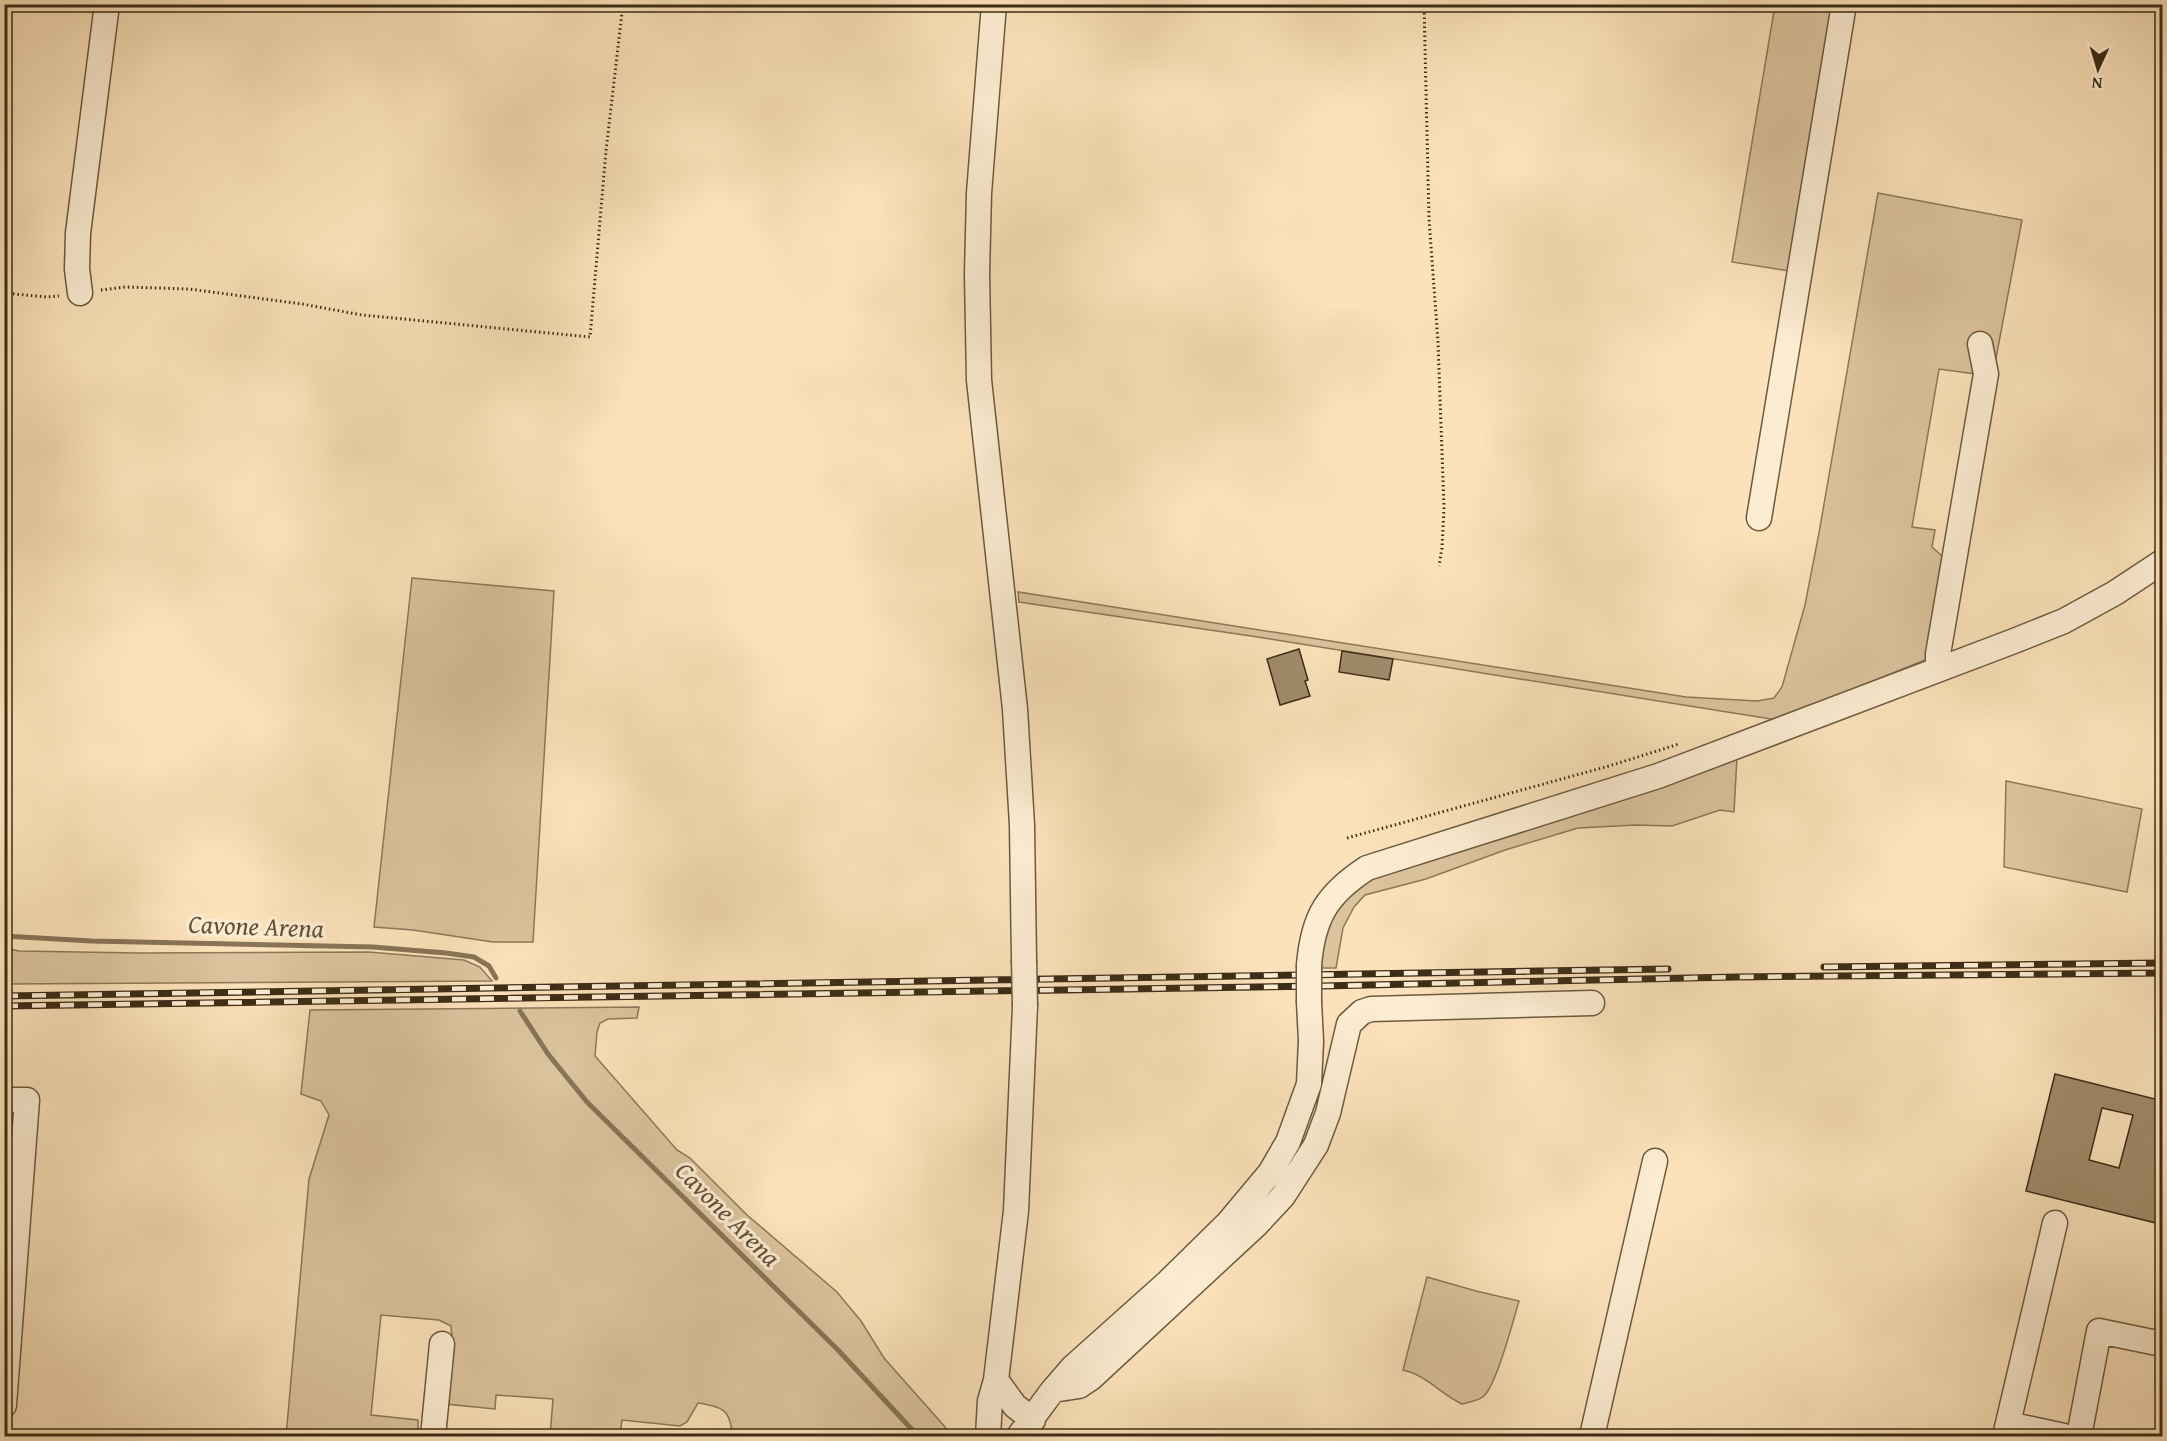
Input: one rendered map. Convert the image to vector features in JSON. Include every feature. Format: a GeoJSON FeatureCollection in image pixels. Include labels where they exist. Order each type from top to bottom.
{"type":"FeatureCollection","features":[{"type":"Feature","properties":{"kind":"street"},"geometry":{"type":"LineString","coordinates":[[80,293],[76,269],[78,233],[107,4]]}},
{"type":"Feature","properties":{"kind":"street"},"geometry":{"type":"LineString","coordinates":[[988,1437],[990,1401],[996,1380],[1016,1211],[1025,1006],[1022,825],[1015,709],[979,380],[977,337],[979,193],[994,4]]}},
{"type":"Feature","properties":{"kind":"street"},"geometry":{"type":"LineString","coordinates":[[1759,518],[1844,4]]}},
{"type":"Feature","properties":{"kind":"street"},"geometry":{"type":"LineString","coordinates":[[1938,669],[1938,654],[1986,374],[1980,344]]}},
{"type":"Feature","properties":{"kind":"street"},"geometry":{"type":"LineString","coordinates":[[996,1380],[1015,1406],[1026,1428],[1072,1368],[1229,1222],[1270,1173],[1288,1142],[1309,1084],[1311,1041],[1309,965],[1316,927],[1323,908],[1345,881],[1367,868],[1658,776],[2064,621],[2115,593],[2163,562]]}},
{"type":"Feature","properties":{"kind":"street"},"geometry":{"type":"LineString","coordinates":[[1053,1390],[1079,1386],[1091,1378],[1256,1225],[1283,1196],[1316,1145],[1328,1113],[1349,1024],[1362,1012],[1371,1009],[1592,1003]]}},
{"type":"Feature","properties":{"kind":"street"},"geometry":{"type":"LineString","coordinates":[[4,1405],[16,1100]]}},
{"type":"Feature","properties":{"kind":"street"},"geometry":{"type":"LineString","coordinates":[[1592,1437],[1655,1161]]}},
{"type":"Feature","properties":{"kind":"street"},"geometry":{"type":"LineString","coordinates":[[2055,1223],[2007,1430],[2064,1437]]}},
{"type":"Feature","properties":{"kind":"street"},"geometry":{"type":"LineString","coordinates":[[2079,1437],[2099,1331],[2163,1344]]}},
{"type":"Feature","properties":{"kind":"street"},"geometry":{"type":"LineString","coordinates":[[433,1437],[442,1344]]}},
{"type":"Feature","properties":{"kind":"path"},"geometry":{"type":"LineString","coordinates":[[4,293],[47,297],[125,286],[189,290],[302,304],[362,315],[590,337],[606,151],[622,4]]}},
{"type":"Feature","properties":{"kind":"path"},"geometry":{"type":"LineString","coordinates":[[1424,4],[1429,219],[1438,342],[1444,508],[1439,566]]}},
{"type":"Feature","properties":{"kind":"path"},"geometry":{"type":"LineString","coordinates":[[1347,838],[1609,766],[1684,742]]}},
{"type":"Feature","properties":{"kind":"shaded area"},"geometry":{"type":"Polygon","coordinates":[[[1775,5],[1837,5],[1790,271],[1732,262],[1775,5]]]}},
{"type":"Feature","properties":{"kind":"shaded area"},"geometry":{"type":"Polygon","coordinates":[[[1878,193],[2022,220],[1994,369],[1975,374],[1939,369],[1912,527],[1935,530],[1932,547],[1943,557],[1928,655],[1925,660],[1777,720],[1251,636],[1019,602],[1018,592],[1686,697],[1757,701],[1774,698],[1782,687],[1805,605],[1878,193]]]}},
{"type":"Feature","properties":{"kind":"shaded area"},"geometry":{"type":"Polygon","coordinates":[[[412,578],[554,591],[533,942],[493,942],[413,930],[374,927],[412,578]]]}},
{"type":"Feature","properties":{"kind":"shaded area"},"geometry":{"type":"Polygon","coordinates":[[[1737,757],[1734,812],[1720,810],[1672,826],[1578,828],[1505,850],[1426,879],[1365,895],[1354,907],[1343,928],[1336,968],[1312,968],[1327,913],[1372,873],[1737,757]]]}},
{"type":"Feature","properties":{"kind":"shaded area"},"geometry":{"type":"Polygon","coordinates":[[[2006,781],[2142,809],[2127,892],[2004,867],[2006,781]]]}},
{"type":"Feature","properties":{"kind":"shaded area"},"geometry":{"type":"Polygon","coordinates":[[[5,948],[19,951],[138,953],[369,952],[464,960],[480,967],[492,981],[5,984],[5,948]]]}},
{"type":"Feature","properties":{"kind":"shaded area"},"geometry":{"type":"Polygon","coordinates":[[[639,1007],[637,1018],[608,1019],[600,1023],[595,1056],[677,1150],[690,1158],[747,1215],[837,1292],[861,1321],[884,1358],[953,1436],[732,1436],[730,1420],[724,1411],[698,1403],[687,1422],[680,1426],[622,1420],[620,1436],[550,1436],[553,1399],[496,1395],[495,1409],[445,1404],[452,1338],[451,1326],[439,1320],[381,1315],[371,1415],[418,1420],[418,1436],[286,1436],[309,1179],[329,1115],[321,1101],[301,1094],[310,1010],[639,1007]]]}},
{"type":"Feature","properties":{"kind":"shaded area"},"geometry":{"type":"Polygon","coordinates":[[[1427,1277],[1519,1301],[1494,1378],[1484,1396],[1479,1399],[1462,1404],[1426,1380],[1403,1370],[1427,1277]]]}},
{"type":"Feature","properties":{"kind":"building"},"geometry":{"type":"Polygon","coordinates":[[[1299,649],[1310,696],[1280,705],[1267,659],[1299,649]]]}},
{"type":"Feature","properties":{"kind":"building"},"geometry":{"type":"Polygon","coordinates":[[[1342,651],[1393,659],[1389,680],[1339,672],[1342,651]]]}},
{"type":"Feature","properties":{"kind":"building"},"geometry":{"type":"Polygon","coordinates":[[[2055,1074],[2163,1101],[2163,1216],[2160,1224],[2026,1191],[2055,1074]],[[2102,1108],[2089,1160],[2119,1168],[2133,1115],[2102,1108]]]}},
{"type":"Feature","properties":{"kind":"waterway","name":"Cavone Arena"},"geometry":{"type":"LineString","coordinates":[[4,936],[91,941],[373,947],[446,953],[474,957],[489,966],[496,978]]}},
{"type":"Feature","properties":{"kind":"waterway","name":"Cavone Arena"},"geometry":{"type":"LineString","coordinates":[[520,1011],[548,1054],[587,1102],[838,1350],[918,1436]]}},
{"type":"Feature","properties":{"kind":"railway"},"geometry":{"type":"LineString","coordinates":[[1824,967],[2162,963]]}},
{"type":"Feature","properties":{"kind":"railway"},"geometry":{"type":"LineString","coordinates":[[4,996],[1668,969]]}},
{"type":"Feature","properties":{"kind":"railway"},"geometry":{"type":"LineString","coordinates":[[4,1006],[1322,986],[1736,977],[2162,973]]}}]}
